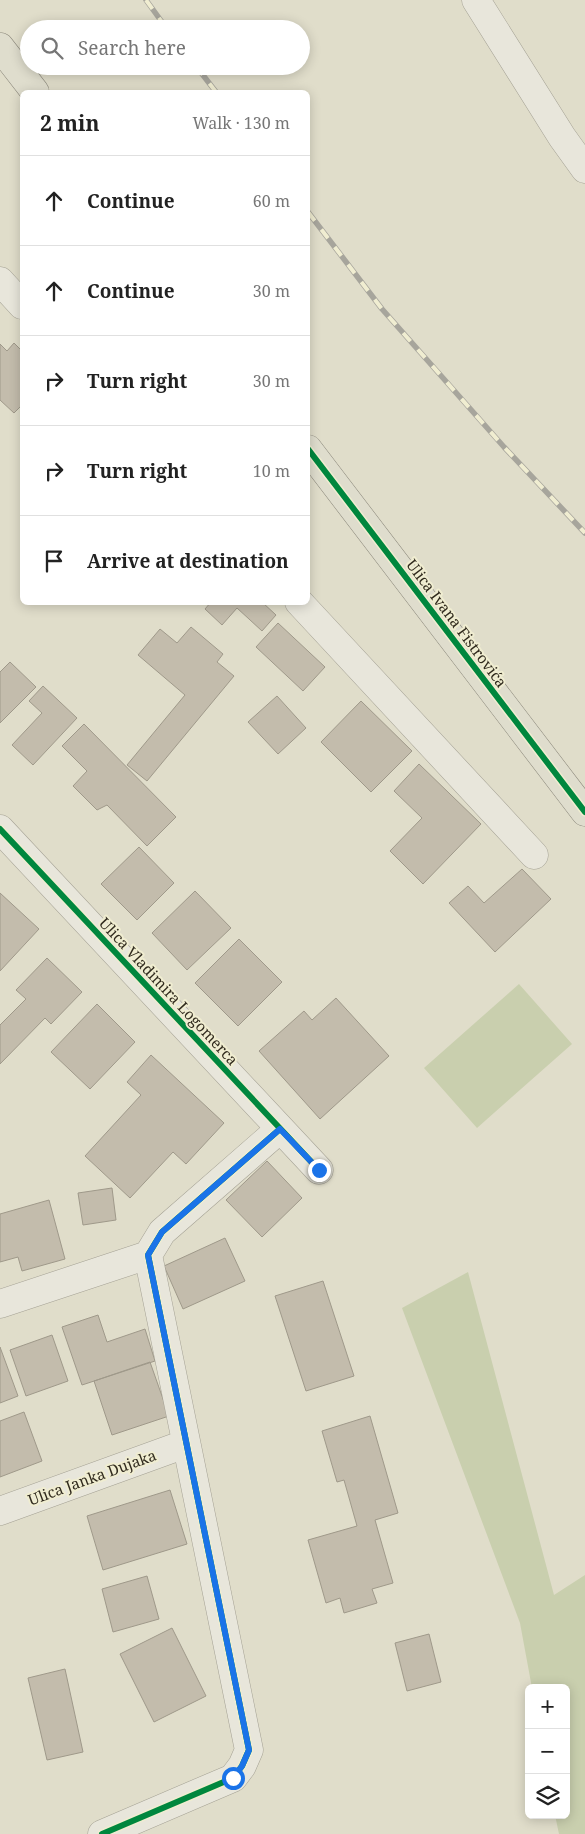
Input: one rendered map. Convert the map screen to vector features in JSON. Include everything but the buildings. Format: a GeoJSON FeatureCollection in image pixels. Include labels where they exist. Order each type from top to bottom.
{"type":"FeatureCollection","features":[{"type":"Feature","properties":{"kind":"main road"},"geometry":{"type":"LineString","coordinates":[[0,48],[20,73]]}},
{"type":"Feature","properties":{"kind":"main road"},"geometry":{"type":"LineString","coordinates":[[21,75],[33,90]]}},
{"type":"Feature","properties":{"kind":"main road","name":"Ulica Ivana Fistrovića"},"geometry":{"type":"LineString","coordinates":[[310,452],[585,812]]}},
{"type":"Feature","properties":{"kind":"street"},"geometry":{"type":"LineString","coordinates":[[476,0],[585,169]]}},
{"type":"Feature","properties":{"kind":"street"},"geometry":{"type":"LineString","coordinates":[[0,281],[20,303]]}},
{"type":"Feature","properties":{"kind":"street"},"geometry":{"type":"LineString","coordinates":[[302,605],[534,856]]}},
{"type":"Feature","properties":{"kind":"street","name":"Ulica Vladimira Logomerca"},"geometry":{"type":"LineString","coordinates":[[0,829],[319,1170]]}},
{"type":"Feature","properties":{"kind":"street"},"geometry":{"type":"LineString","coordinates":[[0,1304],[148,1255],[162,1232],[280,1129]]}},
{"type":"Feature","properties":{"kind":"street"},"geometry":{"type":"LineString","coordinates":[[102,1834],[233,1778],[242,1766],[249,1750],[185,1444],[148,1255]]}},
{"type":"Feature","properties":{"kind":"street","name":"Ulica Janka Dujaka"},"geometry":{"type":"LineString","coordinates":[[0,1511],[185,1444]]}},
{"type":"Feature","properties":{"kind":"green space"},"geometry":{"type":"Polygon","coordinates":[[[519,984],[572,1044],[477,1128],[424,1068],[519,984]]]}},
{"type":"Feature","properties":{"kind":"green space"},"geometry":{"type":"Polygon","coordinates":[[[468,1272],[554,1595],[585,1575],[585,1834],[559,1834],[556,1819],[570,1819],[570,1684],[531,1684],[520,1623],[402,1308],[468,1272]]]}},
{"type":"Feature","properties":{"kind":"railway"},"geometry":{"type":"LineString","coordinates":[[146,0],[160,20]]}},
{"type":"Feature","properties":{"kind":"railway"},"geometry":{"type":"LineString","coordinates":[[203,75],[214,90]]}},
{"type":"Feature","properties":{"kind":"railway"},"geometry":{"type":"LineString","coordinates":[[310,215],[382,309],[504,447],[585,533]]}},
{"type":"Feature","properties":{"kind":"cycle path"},"geometry":{"type":"LineString","coordinates":[[310,452],[585,812]]}},
{"type":"Feature","properties":{"kind":"cycle path"},"geometry":{"type":"LineString","coordinates":[[0,829],[319,1170]]}},
{"type":"Feature","properties":{"kind":"cycle path"},"geometry":{"type":"LineString","coordinates":[[102,1834],[233,1778],[242,1766],[249,1750],[148,1255],[162,1232],[280,1129]]}},
{"type":"Feature","properties":{"kind":"route"},"geometry":{"type":"LineString","coordinates":[[233,1778],[242,1766],[249,1750],[185,1444],[148,1255],[162,1232],[280,1129],[319,1170]]}}]}
